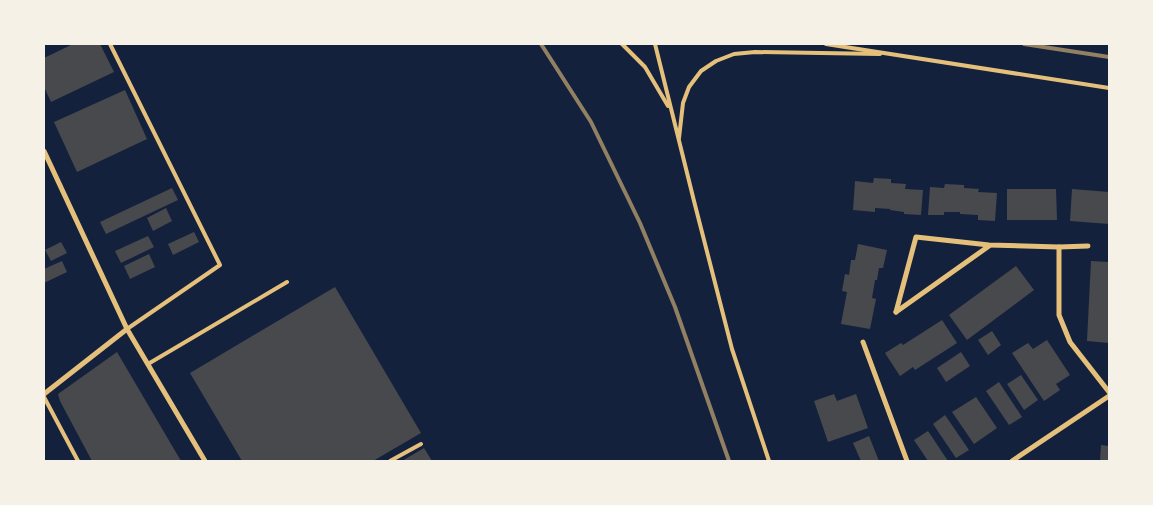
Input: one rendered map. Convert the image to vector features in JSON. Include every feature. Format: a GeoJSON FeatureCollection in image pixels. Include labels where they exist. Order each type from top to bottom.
{"type":"FeatureCollection","features":[{"type":"Feature","properties":{"kind":"street"},"geometry":{"type":"LineString","coordinates":[[44,151],[127,329],[205,461]]}},
{"type":"Feature","properties":{"kind":"street"},"geometry":{"type":"LineString","coordinates":[[989,245],[896,312],[916,237],[989,245],[1088,246]]}},
{"type":"Feature","properties":{"kind":"street"},"geometry":{"type":"LineString","coordinates":[[1059,247],[1058,315],[1070,342],[1109,392]]}},
{"type":"Feature","properties":{"kind":"street"},"geometry":{"type":"LineString","coordinates":[[44,396],[127,329]]}},
{"type":"Feature","properties":{"kind":"street"},"geometry":{"type":"LineString","coordinates":[[863,342],[907,461]]}},
{"type":"Feature","properties":{"kind":"street"},"geometry":{"type":"LineString","coordinates":[[1012,461],[1109,396]]}},
{"type":"Feature","properties":{"kind":"lane"},"geometry":{"type":"LineString","coordinates":[[110,44],[220,266],[127,329]]}},
{"type":"Feature","properties":{"kind":"lane"},"geometry":{"type":"LineString","coordinates":[[622,44],[645,67],[671,110]]}},
{"type":"Feature","properties":{"kind":"lane"},"geometry":{"type":"LineString","coordinates":[[655,44],[732,349],[769,461]]}},
{"type":"Feature","properties":{"kind":"lane"},"geometry":{"type":"LineString","coordinates":[[826,44],[1109,88]]}},
{"type":"Feature","properties":{"kind":"lane"},"geometry":{"type":"LineString","coordinates":[[679,140],[683,103],[689,87],[701,71],[716,61],[734,54],[755,52],[894,54]]}},
{"type":"Feature","properties":{"kind":"lane"},"geometry":{"type":"LineString","coordinates":[[148,364],[287,282]]}},
{"type":"Feature","properties":{"kind":"lane"},"geometry":{"type":"LineString","coordinates":[[44,396],[78,461]]}},
{"type":"Feature","properties":{"kind":"lane"},"geometry":{"type":"LineString","coordinates":[[390,461],[421,444]]}},
{"type":"Feature","properties":{"kind":"building"},"geometry":{"type":"Polygon","coordinates":[[[73,44],[100,44],[114,72],[51,102],[44,87],[44,58],[73,44]]]}},
{"type":"Feature","properties":{"kind":"building"},"geometry":{"type":"Polygon","coordinates":[[[125,90],[147,139],[77,172],[54,122],[125,90]]]}},
{"type":"Feature","properties":{"kind":"building"},"geometry":{"type":"Polygon","coordinates":[[[874,178],[891,179],[891,183],[906,184],[905,189],[923,190],[921,215],[904,214],[904,212],[890,209],[875,208],[875,212],[853,210],[855,181],[873,183],[874,178]]]}},
{"type":"Feature","properties":{"kind":"building"},"geometry":{"type":"Polygon","coordinates":[[[945,184],[964,185],[964,188],[979,189],[978,192],[997,193],[995,221],[978,220],[978,215],[960,214],[960,212],[928,215],[930,187],[944,188],[945,184]]]}},
{"type":"Feature","properties":{"kind":"building"},"geometry":{"type":"Polygon","coordinates":[[[172,188],[178,200],[106,234],[100,222],[172,188]]]}},
{"type":"Feature","properties":{"kind":"building"},"geometry":{"type":"Polygon","coordinates":[[[1007,189],[1056,189],[1057,220],[1007,220],[1007,189]]]}},
{"type":"Feature","properties":{"kind":"building"},"geometry":{"type":"Polygon","coordinates":[[[1072,189],[1109,192],[1109,224],[1070,221],[1072,189]]]}},
{"type":"Feature","properties":{"kind":"building"},"geometry":{"type":"Polygon","coordinates":[[[166,208],[172,221],[153,231],[147,218],[166,208]]]}},
{"type":"Feature","properties":{"kind":"building"},"geometry":{"type":"Polygon","coordinates":[[[194,232],[199,242],[173,255],[168,244],[194,232]]]}},
{"type":"Feature","properties":{"kind":"building"},"geometry":{"type":"Polygon","coordinates":[[[148,236],[154,247],[121,263],[115,251],[148,236]]]}},
{"type":"Feature","properties":{"kind":"building"},"geometry":{"type":"Polygon","coordinates":[[[61,242],[67,253],[51,261],[45,250],[61,242]]]}},
{"type":"Feature","properties":{"kind":"building"},"geometry":{"type":"Polygon","coordinates":[[[858,244],[887,250],[883,268],[879,268],[877,280],[875,280],[872,298],[876,299],[870,329],[841,324],[847,292],[842,291],[845,274],[849,275],[851,260],[855,260],[858,244]]]}},
{"type":"Feature","properties":{"kind":"building"},"geometry":{"type":"Polygon","coordinates":[[[149,254],[155,267],[130,279],[124,266],[149,254]]]}},
{"type":"Feature","properties":{"kind":"building"},"geometry":{"type":"Polygon","coordinates":[[[62,261],[67,272],[44,283],[44,269],[62,261]]]}},
{"type":"Feature","properties":{"kind":"building"},"geometry":{"type":"Polygon","coordinates":[[[1091,261],[1109,262],[1109,343],[1087,341],[1091,261]]]}},
{"type":"Feature","properties":{"kind":"building"},"geometry":{"type":"Polygon","coordinates":[[[1016,266],[1034,290],[967,340],[949,315],[1016,266]]]}},
{"type":"Feature","properties":{"kind":"building"},"geometry":{"type":"Polygon","coordinates":[[[335,287],[421,433],[373,461],[242,461],[190,373],[335,287]]]}},
{"type":"Feature","properties":{"kind":"building"},"geometry":{"type":"Polygon","coordinates":[[[942,320],[957,343],[915,370],[913,367],[900,376],[885,353],[901,343],[903,345],[942,320]]]}},
{"type":"Feature","properties":{"kind":"building"},"geometry":{"type":"Polygon","coordinates":[[[992,331],[1001,345],[988,355],[978,340],[992,331]]]}},
{"type":"Feature","properties":{"kind":"building"},"geometry":{"type":"Polygon","coordinates":[[[1047,340],[1070,375],[1056,384],[1060,390],[1044,401],[1012,353],[1028,343],[1033,349],[1047,340]]]}},
{"type":"Feature","properties":{"kind":"building"},"geometry":{"type":"Polygon","coordinates":[[[117,352],[181,461],[92,461],[58,394],[117,352]]]}},
{"type":"Feature","properties":{"kind":"building"},"geometry":{"type":"Polygon","coordinates":[[[961,352],[970,366],[946,382],[937,368],[961,352]]]}},
{"type":"Feature","properties":{"kind":"building"},"geometry":{"type":"Polygon","coordinates":[[[1021,375],[1038,400],[1024,410],[1007,384],[1021,375]]]}},
{"type":"Feature","properties":{"kind":"building"},"geometry":{"type":"Polygon","coordinates":[[[999,382],[1022,417],[1009,425],[986,391],[999,382]]]}},
{"type":"Feature","properties":{"kind":"building"},"geometry":{"type":"Polygon","coordinates":[[[834,394],[837,401],[856,394],[868,428],[828,442],[814,401],[834,394]]]}},
{"type":"Feature","properties":{"kind":"building"},"geometry":{"type":"Polygon","coordinates":[[[976,397],[997,428],[974,444],[952,412],[976,397]]]}},
{"type":"Feature","properties":{"kind":"building"},"geometry":{"type":"Polygon","coordinates":[[[945,415],[969,450],[956,458],[933,424],[945,415]]]}},
{"type":"Feature","properties":{"kind":"building"},"geometry":{"type":"Polygon","coordinates":[[[928,431],[948,461],[928,461],[914,440],[928,431]]]}},
{"type":"Feature","properties":{"kind":"building"},"geometry":{"type":"Polygon","coordinates":[[[869,436],[879,461],[861,461],[853,443],[869,436]]]}},
{"type":"Feature","properties":{"kind":"building"},"geometry":{"type":"Polygon","coordinates":[[[1101,445],[1109,446],[1109,461],[1100,461],[1101,445]]]}},
{"type":"Feature","properties":{"kind":"building"},"geometry":{"type":"Polygon","coordinates":[[[424,448],[432,461],[402,461],[424,448]]]}},
{"type":"Feature","properties":{"kind":"railway"},"geometry":{"type":"LineString","coordinates":[[541,44],[591,122],[640,223],[675,307],[729,461]]}},
{"type":"Feature","properties":{"kind":"railway"},"geometry":{"type":"LineString","coordinates":[[1024,44],[1109,57]]}}]}
